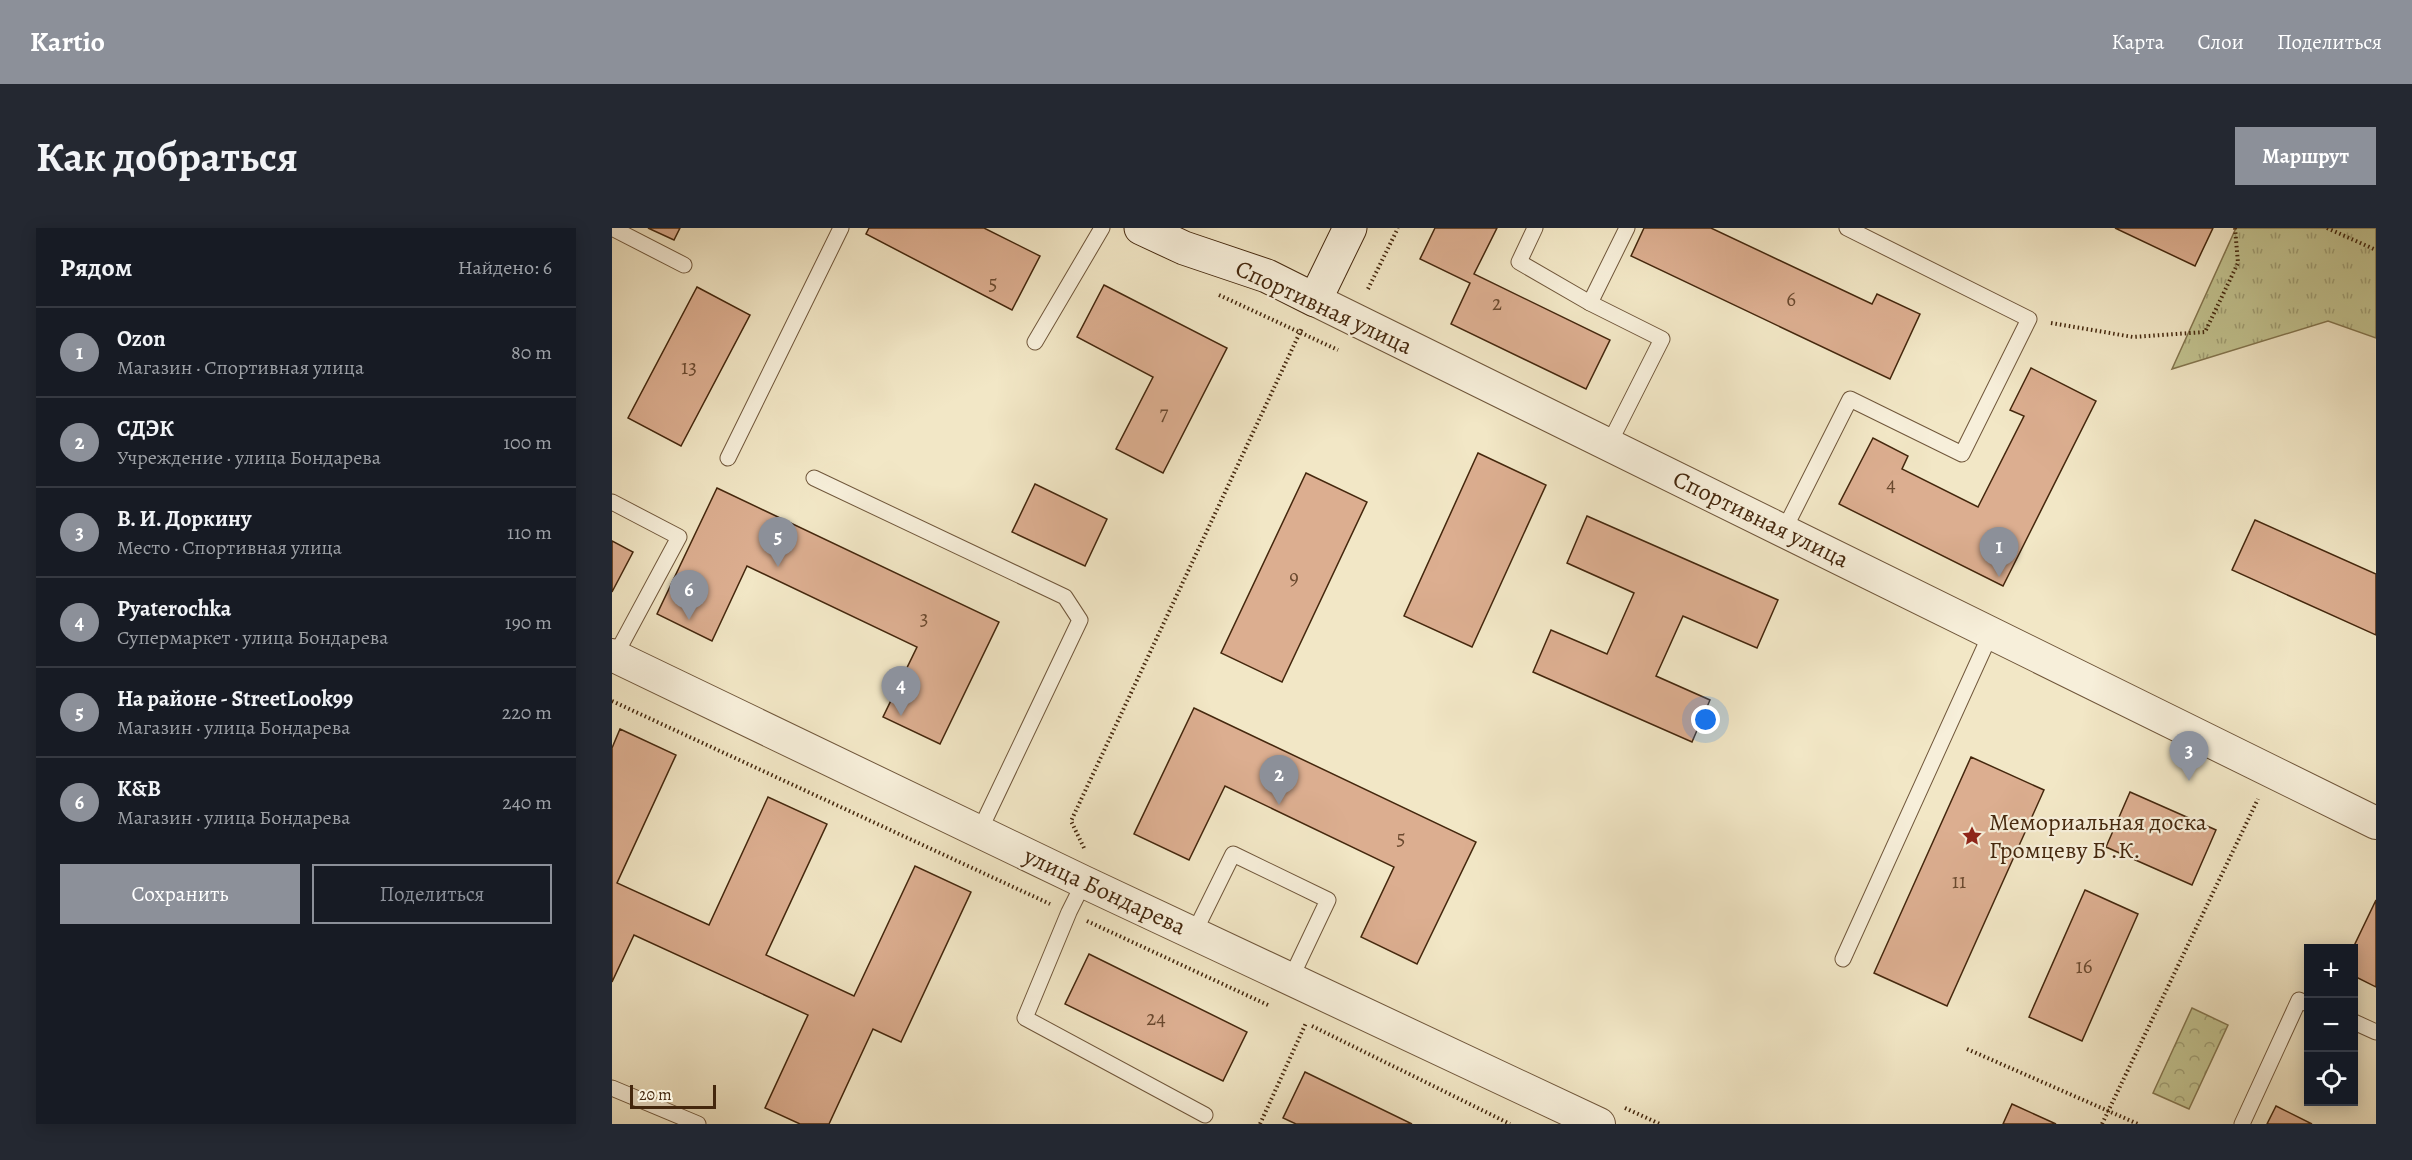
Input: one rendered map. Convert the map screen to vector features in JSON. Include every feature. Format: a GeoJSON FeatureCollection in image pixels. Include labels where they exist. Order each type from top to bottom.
{"type":"FeatureCollection","features":[{"type":"Feature","properties":{"kind":"street","name":"Спортивная улица"},"geometry":{"type":"LineString","coordinates":[[1141,228],[1184,248],[1267,276],[2376,823]]}},
{"type":"Feature","properties":{"kind":"street"},"geometry":{"type":"LineString","coordinates":[[1315,300],[1350,228]]}},
{"type":"Feature","properties":{"kind":"street","name":"улица Бондарева"},"geometry":{"type":"LineString","coordinates":[[613,656],[1084,882],[1599,1124]]}},
{"type":"Feature","properties":{"kind":"lane"},"geometry":{"type":"LineString","coordinates":[[612,228],[684,265]]}},
{"type":"Feature","properties":{"kind":"lane"},"geometry":{"type":"LineString","coordinates":[[728,458],[841,228]]}},
{"type":"Feature","properties":{"kind":"lane"},"geometry":{"type":"LineString","coordinates":[[1035,342],[1102,228]]}},
{"type":"Feature","properties":{"kind":"lane"},"geometry":{"type":"LineString","coordinates":[[1536,228],[1519,262],[1590,303],[1662,339],[1609,444]]}},
{"type":"Feature","properties":{"kind":"lane"},"geometry":{"type":"LineString","coordinates":[[1590,303],[1627,228]]}},
{"type":"Feature","properties":{"kind":"lane"},"geometry":{"type":"LineString","coordinates":[[1784,530],[1850,399],[1962,454],[2030,319],[1847,228]]}},
{"type":"Feature","properties":{"kind":"lane"},"geometry":{"type":"LineString","coordinates":[[814,478],[1065,597],[1080,620],[979,832]]}},
{"type":"Feature","properties":{"kind":"lane"},"geometry":{"type":"LineString","coordinates":[[612,502],[679,537],[613,656]]}},
{"type":"Feature","properties":{"kind":"lane"},"geometry":{"type":"LineString","coordinates":[[1843,959],[1991,633]]}},
{"type":"Feature","properties":{"kind":"lane"},"geometry":{"type":"LineString","coordinates":[[1194,933],[1233,854],[1328,900],[1291,978]]}},
{"type":"Feature","properties":{"kind":"lane"},"geometry":{"type":"LineString","coordinates":[[1084,882],[1069,912],[1025,1018],[1205,1115]]}},
{"type":"Feature","properties":{"kind":"lane"},"geometry":{"type":"LineString","coordinates":[[2242,1124],[2299,1000],[2304,1002]]}},
{"type":"Feature","properties":{"kind":"lane"},"geometry":{"type":"LineString","coordinates":[[2358,1024],[2376,1032]]}},
{"type":"Feature","properties":{"kind":"lane"},"geometry":{"type":"LineString","coordinates":[[612,1088],[698,1124]]}},
{"type":"Feature","properties":{"kind":"path"},"geometry":{"type":"LineString","coordinates":[[1368,289],[1398,228]]}},
{"type":"Feature","properties":{"kind":"path"},"geometry":{"type":"LineString","coordinates":[[2030,319],[2133,337],[2205,332],[2238,263],[2235,228]]}},
{"type":"Feature","properties":{"kind":"path"},"geometry":{"type":"LineString","coordinates":[[2327,228],[2376,250]]}},
{"type":"Feature","properties":{"kind":"path"},"geometry":{"type":"LineString","coordinates":[[1084,882],[1092,864],[1071,821],[1315,300]]}},
{"type":"Feature","properties":{"kind":"path"},"geometry":{"type":"LineString","coordinates":[[612,701],[1274,1008]]}},
{"type":"Feature","properties":{"kind":"path"},"geometry":{"type":"LineString","coordinates":[[2102,1124],[2272,771]]}},
{"type":"Feature","properties":{"kind":"path"},"geometry":{"type":"LineString","coordinates":[[1295,1018],[1510,1124]]}},
{"type":"Feature","properties":{"kind":"path"},"geometry":{"type":"LineString","coordinates":[[1260,1124],[1306,1023]]}},
{"type":"Feature","properties":{"kind":"path"},"geometry":{"type":"LineString","coordinates":[[1967,1048],[2138,1124]]}},
{"type":"Feature","properties":{"kind":"green space"},"geometry":{"type":"Polygon","coordinates":[[[2236,228],[2376,228],[2376,338],[2328,321],[2172,369],[2236,228]]]}},
{"type":"Feature","properties":{"kind":"green space"},"geometry":{"type":"Polygon","coordinates":[[[2192,1008],[2228,1025],[2189,1109],[2153,1093],[2192,1008]]]}},
{"type":"Feature","properties":{"kind":"building"},"geometry":{"type":"Polygon","coordinates":[[[648,228],[680,228],[674,240],[648,228]]]}},
{"type":"Feature","properties":{"kind":"building"},"geometry":{"type":"Polygon","coordinates":[[[869,228],[984,228],[1040,256],[1012,310],[866,234],[869,228]]]}},
{"type":"Feature","properties":{"kind":"building"},"geometry":{"type":"Polygon","coordinates":[[[1435,228],[1497,228],[1474,274],[1610,340],[1586,389],[1451,324],[1470,283],[1420,259],[1435,228]]]}},
{"type":"Feature","properties":{"kind":"building"},"geometry":{"type":"Polygon","coordinates":[[[1644,228],[1711,228],[1872,304],[1877,294],[1920,314],[1890,379],[1631,256],[1644,228]]]}},
{"type":"Feature","properties":{"kind":"building"},"geometry":{"type":"Polygon","coordinates":[[[2115,228],[2213,228],[2195,266],[2115,228]]]}},
{"type":"Feature","properties":{"kind":"building"},"geometry":{"type":"Polygon","coordinates":[[[1104,285],[1227,348],[1163,473],[1116,449],[1153,377],[1077,337],[1104,285]]]}},
{"type":"Feature","properties":{"kind":"building"},"geometry":{"type":"Polygon","coordinates":[[[697,287],[750,315],[681,446],[628,418],[697,287]]]}},
{"type":"Feature","properties":{"kind":"building"},"geometry":{"type":"Polygon","coordinates":[[[2031,368],[2096,401],[2003,586],[1839,504],[1873,438],[1908,456],[1902,469],[1978,507],[2024,416],[2010,410],[2031,368]]]}},
{"type":"Feature","properties":{"kind":"building"},"geometry":{"type":"Polygon","coordinates":[[[1478,453],[1546,485],[1472,647],[1404,616],[1478,453]]]}},
{"type":"Feature","properties":{"kind":"building"},"geometry":{"type":"Polygon","coordinates":[[[1306,473],[1367,502],[1282,682],[1221,653],[1306,473]]]}},
{"type":"Feature","properties":{"kind":"building"},"geometry":{"type":"Polygon","coordinates":[[[1035,484],[1107,519],[1085,566],[1012,532],[1035,484]]]}},
{"type":"Feature","properties":{"kind":"building"},"geometry":{"type":"Polygon","coordinates":[[[717,488],[999,622],[940,744],[883,717],[917,647],[747,566],[712,641],[657,614],[717,488]]]}},
{"type":"Feature","properties":{"kind":"building"},"geometry":{"type":"Polygon","coordinates":[[[1587,516],[1778,600],[1757,648],[1683,616],[1656,676],[1710,700],[1692,742],[1533,672],[1551,630],[1607,654],[1634,593],[1567,563],[1587,516]]]}},
{"type":"Feature","properties":{"kind":"building"},"geometry":{"type":"Polygon","coordinates":[[[2255,520],[2376,574],[2376,635],[2232,570],[2255,520]]]}},
{"type":"Feature","properties":{"kind":"building"},"geometry":{"type":"Polygon","coordinates":[[[612,541],[633,552],[612,592],[612,541]]]}},
{"type":"Feature","properties":{"kind":"building"},"geometry":{"type":"Polygon","coordinates":[[[1194,708],[1476,842],[1417,964],[1361,937],[1394,867],[1225,786],[1189,860],[1134,834],[1194,708]]]}},
{"type":"Feature","properties":{"kind":"building"},"geometry":{"type":"Polygon","coordinates":[[[620,729],[676,755],[617,883],[709,925],[768,797],[827,824],[766,955],[854,996],[915,866],[971,892],[901,1042],[873,1029],[829,1124],[800,1124],[765,1108],[808,1015],[634,935],[612,982],[612,748],[620,729]]]}},
{"type":"Feature","properties":{"kind":"building"},"geometry":{"type":"Polygon","coordinates":[[[1971,757],[2044,790],[1947,1006],[1874,973],[1971,757]]]}},
{"type":"Feature","properties":{"kind":"building"},"geometry":{"type":"Polygon","coordinates":[[[2130,792],[2216,830],[2192,885],[2106,847],[2130,792]]]}},
{"type":"Feature","properties":{"kind":"building"},"geometry":{"type":"Polygon","coordinates":[[[2085,890],[2138,914],[2082,1041],[2029,1017],[2085,890]]]}},
{"type":"Feature","properties":{"kind":"building"},"geometry":{"type":"Polygon","coordinates":[[[2376,900],[2376,987],[2358,978],[2358,944],[2355,944],[2376,900]]]}},
{"type":"Feature","properties":{"kind":"building"},"geometry":{"type":"Polygon","coordinates":[[[1089,954],[1247,1032],[1223,1081],[1065,1004],[1089,954]]]}},
{"type":"Feature","properties":{"kind":"building"},"geometry":{"type":"Polygon","coordinates":[[[1305,1072],[1412,1124],[1296,1124],[1283,1118],[1305,1072]]]}},
{"type":"Feature","properties":{"kind":"building"},"geometry":{"type":"Polygon","coordinates":[[[2012,1104],[2056,1124],[2003,1124],[2012,1104]]]}},
{"type":"Feature","properties":{"kind":"building"},"geometry":{"type":"Polygon","coordinates":[[[2276,1106],[2312,1124],[2267,1124],[2276,1106]]]}},
{"type":"Feature","properties":{"kind":"place","name":"На районе - StreetLook99"},"geometry":{"type":"Point","coordinates":[778,567]}},
{"type":"Feature","properties":{"kind":"place","name":"Ozon"},"geometry":{"type":"Point","coordinates":[1999,577]}},
{"type":"Feature","properties":{"kind":"place","name":"K&B"},"geometry":{"type":"Point","coordinates":[689,620]}},
{"type":"Feature","properties":{"kind":"place","name":"Pyaterochka"},"geometry":{"type":"Point","coordinates":[901,716]}},
{"type":"Feature","properties":{"kind":"place","name":"В. И. Доркину"},"geometry":{"type":"Point","coordinates":[2189,781]}},
{"type":"Feature","properties":{"kind":"place","name":"СДЭК"},"geometry":{"type":"Point","coordinates":[1279,805]}},
{"type":"Feature","properties":{"kind":"place","name":"Мемориальная доска Громцеву Б .К."},"geometry":{"type":"Point","coordinates":[1972,836]}}]}
